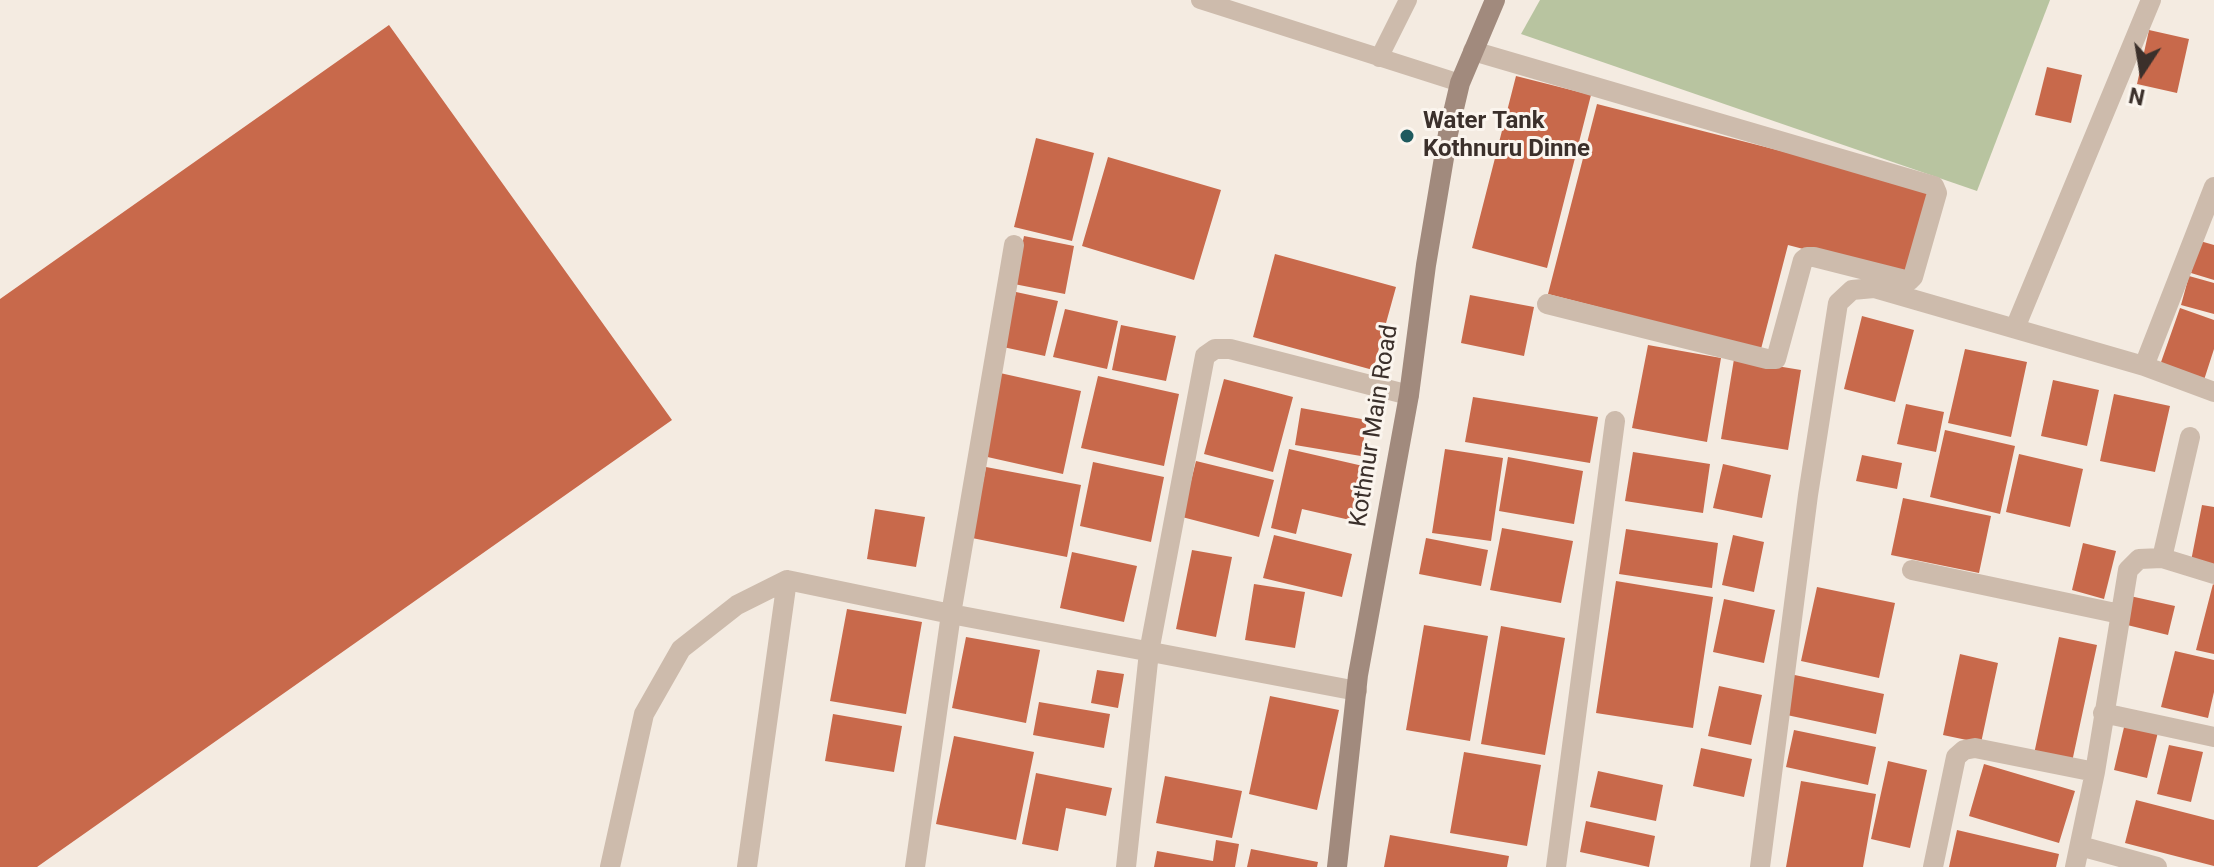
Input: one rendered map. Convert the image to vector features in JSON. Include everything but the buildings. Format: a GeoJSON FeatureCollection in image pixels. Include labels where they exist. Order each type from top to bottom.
{"type":"FeatureCollection","features":[{"type":"Feature","properties":{"kind":"main road","name":"Kothnur Main Road"},"geometry":{"type":"LineString","coordinates":[[1337,867],[1357,691],[1409,395],[1448,134],[1460,83],[1495,0]]}},
{"type":"Feature","properties":{"kind":"street"},"geometry":{"type":"LineString","coordinates":[[2015,328],[2151,0]]}},
{"type":"Feature","properties":{"kind":"street"},"geometry":{"type":"LineString","coordinates":[[1473,51],[1934,186],[1937,193],[1913,277],[1909,281],[1814,257],[1803,260],[1776,359],[1547,304]]}},
{"type":"Feature","properties":{"kind":"street"},"geometry":{"type":"LineString","coordinates":[[2144,366],[2214,187]]}},
{"type":"Feature","properties":{"kind":"street"},"geometry":{"type":"LineString","coordinates":[[915,867],[951,614],[1014,245]]}},
{"type":"Feature","properties":{"kind":"street"},"geometry":{"type":"LineString","coordinates":[[1760,867],[1808,495],[1838,303],[1852,290],[1874,288],[2144,366],[2214,392]]}},
{"type":"Feature","properties":{"kind":"street"},"geometry":{"type":"LineString","coordinates":[[1126,867],[1149,652],[1205,356],[1215,349],[1230,349],[1409,395]]}},
{"type":"Feature","properties":{"kind":"street"},"geometry":{"type":"LineString","coordinates":[[1556,867],[1615,421]]}},
{"type":"Feature","properties":{"kind":"street"},"geometry":{"type":"LineString","coordinates":[[2162,558],[2190,437]]}},
{"type":"Feature","properties":{"kind":"street"},"geometry":{"type":"LineString","coordinates":[[2075,867],[2095,772],[2128,570],[2139,559],[2162,558],[2214,574]]}},
{"type":"Feature","properties":{"kind":"street"},"geometry":{"type":"LineString","coordinates":[[1912,570],[2120,614]]}},
{"type":"Feature","properties":{"kind":"street"},"geometry":{"type":"LineString","coordinates":[[747,867],[787,580]]}},
{"type":"Feature","properties":{"kind":"street"},"geometry":{"type":"LineString","coordinates":[[610,867],[644,714],[681,649],[737,605],[787,580],[1357,691]]}},
{"type":"Feature","properties":{"kind":"street"},"geometry":{"type":"LineString","coordinates":[[2103,713],[2214,737]]}},
{"type":"Feature","properties":{"kind":"street"},"geometry":{"type":"LineString","coordinates":[[1933,867],[1956,757],[1964,750],[1975,748],[2095,772]]}},
{"type":"Feature","properties":{"kind":"street"},"geometry":{"type":"LineString","coordinates":[[2080,846],[2157,867]]}},
{"type":"Feature","properties":{"kind":"lane"},"geometry":{"type":"LineString","coordinates":[[1200,0],[1460,83]]}},
{"type":"Feature","properties":{"kind":"lane"},"geometry":{"type":"LineString","coordinates":[[1379,58],[1408,0]]}},
{"type":"Feature","properties":{"kind":"green space"},"geometry":{"type":"Polygon","coordinates":[[[1540,0],[2050,0],[1977,191],[1521,34],[1540,0]]]}},
{"type":"Feature","properties":{"kind":"place","name":"Water Tank Kothnuru Dinne"},"geometry":{"type":"Point","coordinates":[1407,136]}}]}
